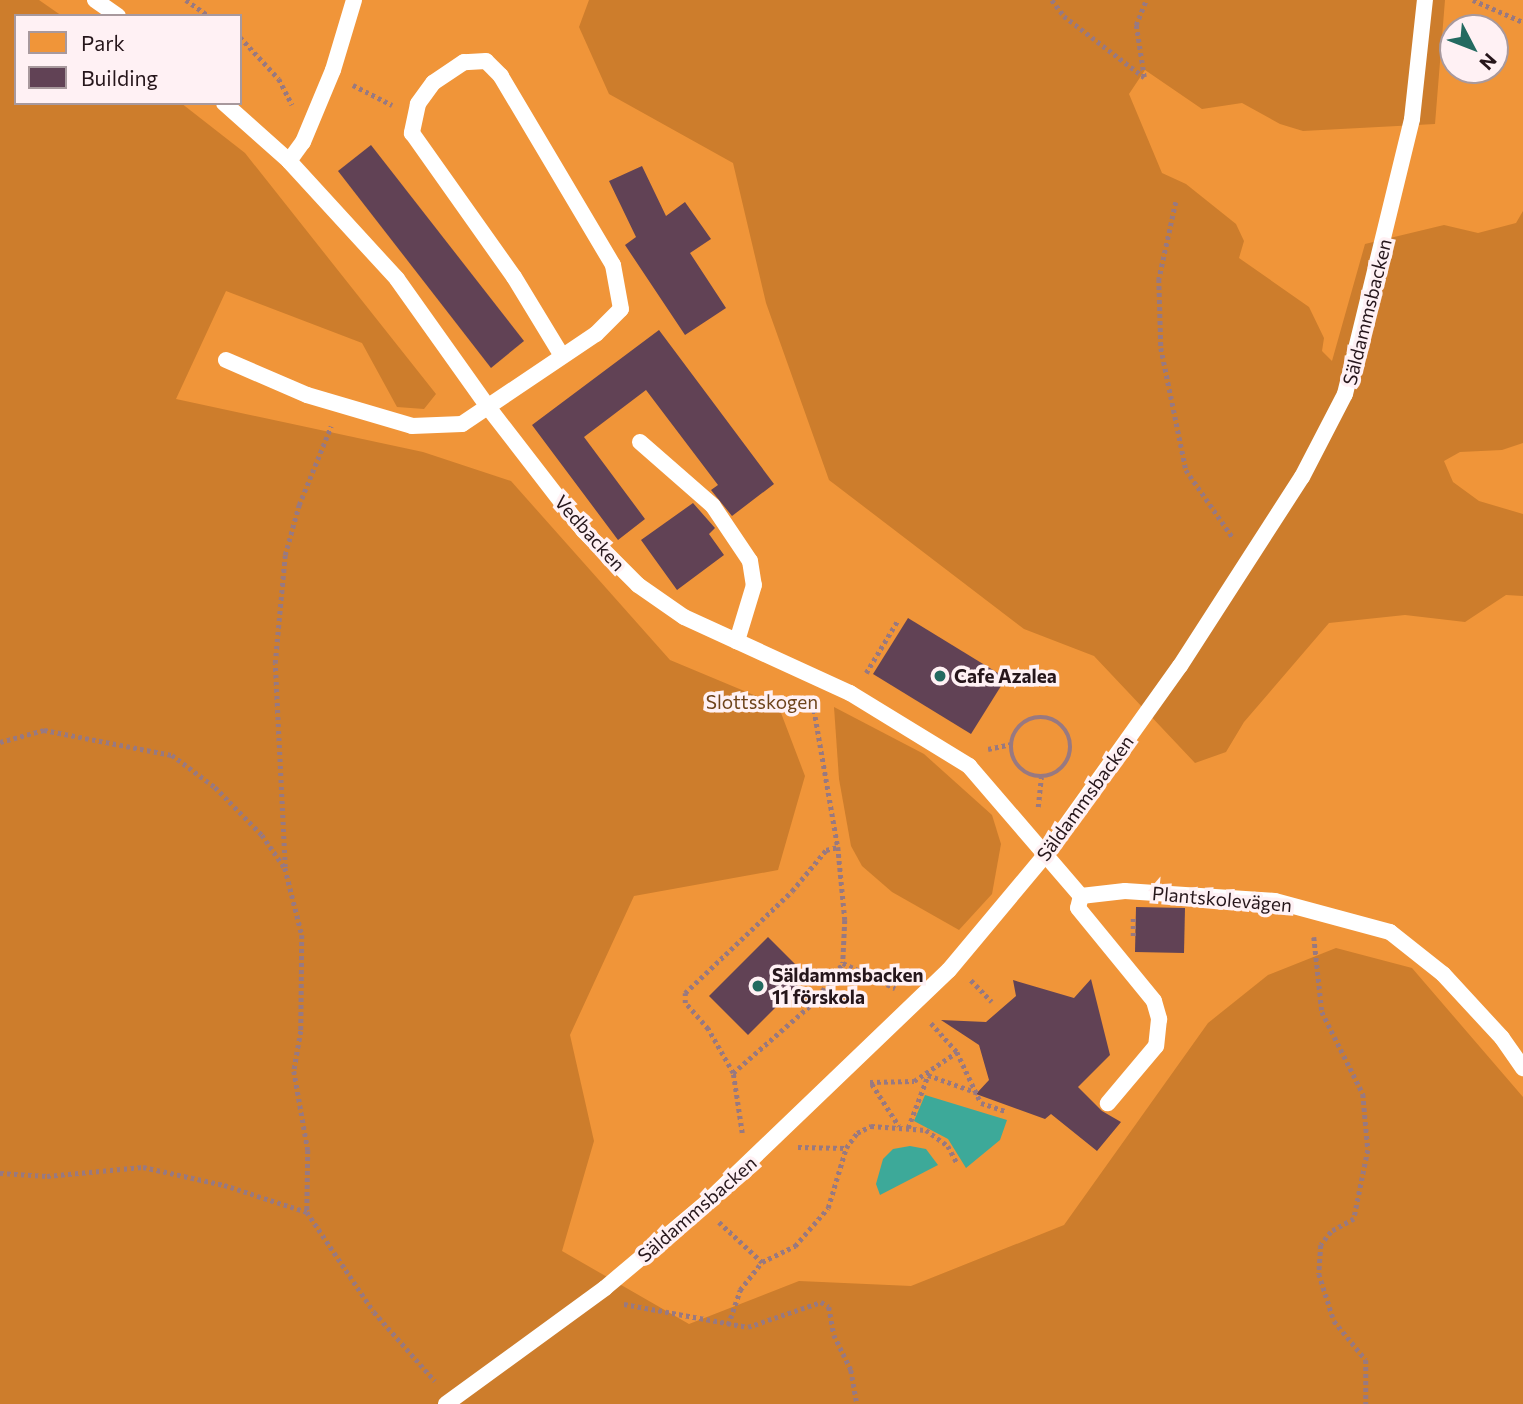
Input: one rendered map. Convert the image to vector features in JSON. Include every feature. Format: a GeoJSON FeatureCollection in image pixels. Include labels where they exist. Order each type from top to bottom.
{"type":"FeatureCollection","features":[{"type":"Feature","properties":{"kind":"lane"},"geometry":{"type":"LineString","coordinates":[[95,0],[115,14]]}},
{"type":"Feature","properties":{"kind":"lane"},"geometry":{"type":"LineString","coordinates":[[289,161],[307,130],[331,74],[354,0]]}},
{"type":"Feature","properties":{"kind":"lane","name":"Säldammsbacken"},"geometry":{"type":"LineString","coordinates":[[449,1402],[605,1287],[707,1202],[782,1134],[994,920],[1045,855],[1253,559],[1327,435],[1345,394],[1412,119],[1425,0]]}},
{"type":"Feature","properties":{"kind":"lane"},"geometry":{"type":"LineString","coordinates":[[226,360],[338,406],[412,426],[462,424],[562,356],[621,309],[613,265],[501,76],[486,61],[464,62],[433,83],[415,117],[412,133],[514,277],[562,356]]}},
{"type":"Feature","properties":{"kind":"lane","name":"Vedbacken"},"geometry":{"type":"LineString","coordinates":[[226,105],[289,161],[397,279],[488,407],[583,530],[638,585],[684,617],[853,695],[969,766],[1045,855]]}},
{"type":"Feature","properties":{"kind":"lane"},"geometry":{"type":"LineString","coordinates":[[640,442],[713,506],[750,561],[754,585],[737,641]]}},
{"type":"Feature","properties":{"kind":"lane"},"geometry":{"type":"LineString","coordinates":[[1045,855],[1081,896],[1078,908],[1154,1001],[1159,1019],[1156,1046],[1108,1104]]}},
{"type":"Feature","properties":{"kind":"lane","name":"Plantskolevägen"},"geometry":{"type":"LineString","coordinates":[[1081,896],[1134,891],[1275,901],[1390,932],[1443,975],[1503,1038],[1523,1068]]}},
{"type":"Feature","properties":{"kind":"path"},"geometry":{"type":"LineString","coordinates":[[186,0],[206,14]]}},
{"type":"Feature","properties":{"kind":"path"},"geometry":{"type":"LineString","coordinates":[[1052,0],[1064,16],[1144,78],[1136,25],[1146,0]]}},
{"type":"Feature","properties":{"kind":"path"},"geometry":{"type":"LineString","coordinates":[[1473,0],[1523,22]]}},
{"type":"Feature","properties":{"kind":"path"},"geometry":{"type":"LineString","coordinates":[[242,39],[279,79],[307,130]]}},
{"type":"Feature","properties":{"kind":"path"},"geometry":{"type":"LineString","coordinates":[[331,74],[415,117]]}},
{"type":"Feature","properties":{"kind":"path"},"geometry":{"type":"LineString","coordinates":[[1176,202],[1159,279],[1160,335],[1186,470],[1243,552],[1253,559]]}},
{"type":"Feature","properties":{"kind":"path"},"geometry":{"type":"LineString","coordinates":[[338,406],[285,555],[275,663],[285,868],[302,935],[300,1031],[294,1071],[309,1150],[307,1212],[374,1312],[449,1402]]}},
{"type":"Feature","properties":{"kind":"path"},"geometry":{"type":"LineString","coordinates":[[853,695],[898,620]]}},
{"type":"Feature","properties":{"kind":"path"},"geometry":{"type":"LineString","coordinates":[[733,1073],[814,1002],[843,963],[845,920],[838,847],[808,675]]}},
{"type":"Feature","properties":{"kind":"path"},"geometry":{"type":"LineString","coordinates":[[1048,717],[1065,729],[1071,750],[1061,769],[1049,776],[1034,776],[1017,764],[1011,744],[1021,724],[1033,718],[1048,717]]}},
{"type":"Feature","properties":{"kind":"path"},"geometry":{"type":"LineString","coordinates":[[0,742],[44,730],[172,755],[215,787],[262,835],[285,868]]}},
{"type":"Feature","properties":{"kind":"path"},"geometry":{"type":"LineString","coordinates":[[759,1156],[740,1130],[733,1073],[708,1029],[685,1003],[685,993],[792,891],[826,850],[838,847]]}},
{"type":"Feature","properties":{"kind":"path"},"geometry":{"type":"LineString","coordinates":[[843,963],[914,1003],[957,1052],[981,1104],[1006,1111]]}},
{"type":"Feature","properties":{"kind":"path"},"geometry":{"type":"LineString","coordinates":[[1317,967],[1322,1012],[1363,1094],[1368,1150],[1354,1219],[1331,1231],[1321,1244],[1318,1274],[1334,1321],[1366,1360],[1366,1404]]}},
{"type":"Feature","properties":{"kind":"path"},"geometry":{"type":"LineString","coordinates":[[883,1081],[914,1081],[928,1075],[957,1052]]}},
{"type":"Feature","properties":{"kind":"path"},"geometry":{"type":"LineString","coordinates":[[928,1075],[978,1093]]}},
{"type":"Feature","properties":{"kind":"path"},"geometry":{"type":"LineString","coordinates":[[908,1128],[928,1075]]}},
{"type":"Feature","properties":{"kind":"path"},"geometry":{"type":"LineString","coordinates":[[872,1084],[897,1126],[908,1128]]}},
{"type":"Feature","properties":{"kind":"path"},"geometry":{"type":"LineString","coordinates":[[728,1325],[740,1290],[762,1262],[795,1246],[828,1208],[846,1148],[857,1133],[871,1126],[926,1130],[948,1146],[957,1163]]}},
{"type":"Feature","properties":{"kind":"path"},"geometry":{"type":"LineString","coordinates":[[782,1134],[803,1150],[846,1148]]}},
{"type":"Feature","properties":{"kind":"path"},"geometry":{"type":"LineString","coordinates":[[0,1173],[47,1176],[143,1167],[224,1185],[307,1212]]}},
{"type":"Feature","properties":{"kind":"path"},"geometry":{"type":"LineString","coordinates":[[707,1202],[721,1225],[762,1262]]}},
{"type":"Feature","properties":{"kind":"path"},"geometry":{"type":"LineString","coordinates":[[605,1287],[620,1303],[748,1327],[821,1301],[829,1307],[834,1335],[851,1370],[856,1404]]}},
{"type":"Feature","properties":{"kind":"green space","name":"Slottsskogen"},"geometry":{"type":"Polygon","coordinates":[[[0,0],[1523,0],[1523,1404],[0,1404],[0,0]]]}},
{"type":"Feature","properties":{"kind":"green space"},"geometry":{"type":"Polygon","coordinates":[[[0,0],[39,0],[59,14],[14,14],[14,105],[184,105],[245,153],[436,394],[424,409],[397,407],[362,343],[226,291],[176,399],[423,452],[511,481],[670,660],[778,705],[805,776],[778,870],[634,896],[570,1035],[594,1141],[562,1251],[689,1324],[799,1281],[911,1286],[1064,1225],[1208,1023],[1268,975],[1336,948],[1412,968],[1523,1097],[1523,1404],[0,1404],[0,0]]]}},
{"type":"Feature","properties":{"kind":"green space"},"geometry":{"type":"Polygon","coordinates":[[[589,0],[1445,0],[1444,14],[1439,14],[1439,74],[1435,124],[1303,131],[1280,124],[1242,103],[1202,109],[1145,70],[1129,94],[1162,173],[1186,184],[1236,224],[1244,241],[1239,258],[1309,307],[1324,338],[1322,351],[1332,361],[1365,244],[1444,225],[1478,233],[1516,223],[1523,211],[1523,443],[1502,450],[1460,452],[1444,461],[1453,482],[1479,501],[1523,514],[1523,596],[1506,595],[1465,622],[1405,615],[1329,623],[1244,722],[1226,752],[1195,763],[1094,656],[1024,629],[829,480],[766,303],[733,163],[609,94],[579,27],[589,0]]]}},
{"type":"Feature","properties":{"kind":"green space"},"geometry":{"type":"Polygon","coordinates":[[[834,707],[924,754],[992,815],[1001,844],[992,894],[959,930],[892,892],[862,866],[851,846],[839,779],[834,707]]]}},
{"type":"Feature","properties":{"kind":"shaded area"},"geometry":{"type":"Polygon","coordinates":[[[925,1095],[1007,1120],[1000,1140],[966,1168],[948,1139],[914,1121],[925,1095]]]}},
{"type":"Feature","properties":{"kind":"shaded area"},"geometry":{"type":"Polygon","coordinates":[[[910,1146],[926,1149],[938,1165],[880,1195],[876,1184],[883,1159],[893,1149],[910,1146]]]}},
{"type":"Feature","properties":{"kind":"building"},"geometry":{"type":"Polygon","coordinates":[[[371,145],[524,341],[491,368],[338,171],[371,145]]]}},
{"type":"Feature","properties":{"kind":"building"},"geometry":{"type":"Polygon","coordinates":[[[642,166],[666,216],[685,202],[711,239],[690,253],[726,308],[685,335],[625,245],[636,237],[609,181],[642,166]]]}},
{"type":"Feature","properties":{"kind":"building"},"geometry":{"type":"Polygon","coordinates":[[[659,330],[774,484],[732,516],[711,490],[718,485],[646,390],[584,437],[645,519],[618,540],[532,425],[659,330]]]}},
{"type":"Feature","properties":{"kind":"building"},"geometry":{"type":"Polygon","coordinates":[[[693,503],[715,528],[709,534],[724,555],[677,590],[641,540],[693,503]]]}},
{"type":"Feature","properties":{"kind":"building","name":"Cafe Azalea"},"geometry":{"type":"Polygon","coordinates":[[[908,618],[1006,678],[971,734],[873,674],[908,618]]]}},
{"type":"Feature","properties":{"kind":"building"},"geometry":{"type":"Polygon","coordinates":[[[1136,907],[1185,908],[1184,953],[1135,952],[1136,907]]]}},
{"type":"Feature","properties":{"kind":"building","name":"Säldammsbacken 11 förskola"},"geometry":{"type":"Polygon","coordinates":[[[768,937],[807,976],[748,1035],[709,996],[768,937]]]}},
{"type":"Feature","properties":{"kind":"building"},"geometry":{"type":"Polygon","coordinates":[[[1091,979],[1110,1055],[1078,1087],[1102,1111],[1121,1122],[1097,1151],[1051,1114],[1045,1119],[976,1094],[989,1080],[979,1045],[941,1020],[986,1022],[1016,996],[1013,980],[1074,998],[1091,979]]]}},
{"type":"Feature","properties":{"kind":"place","name":"Cafe Azalea"},"geometry":{"type":"Point","coordinates":[940,676]}},
{"type":"Feature","properties":{"kind":"place","name":"Säldammsbacken 11 förskola"},"geometry":{"type":"Point","coordinates":[758,986]}}]}
